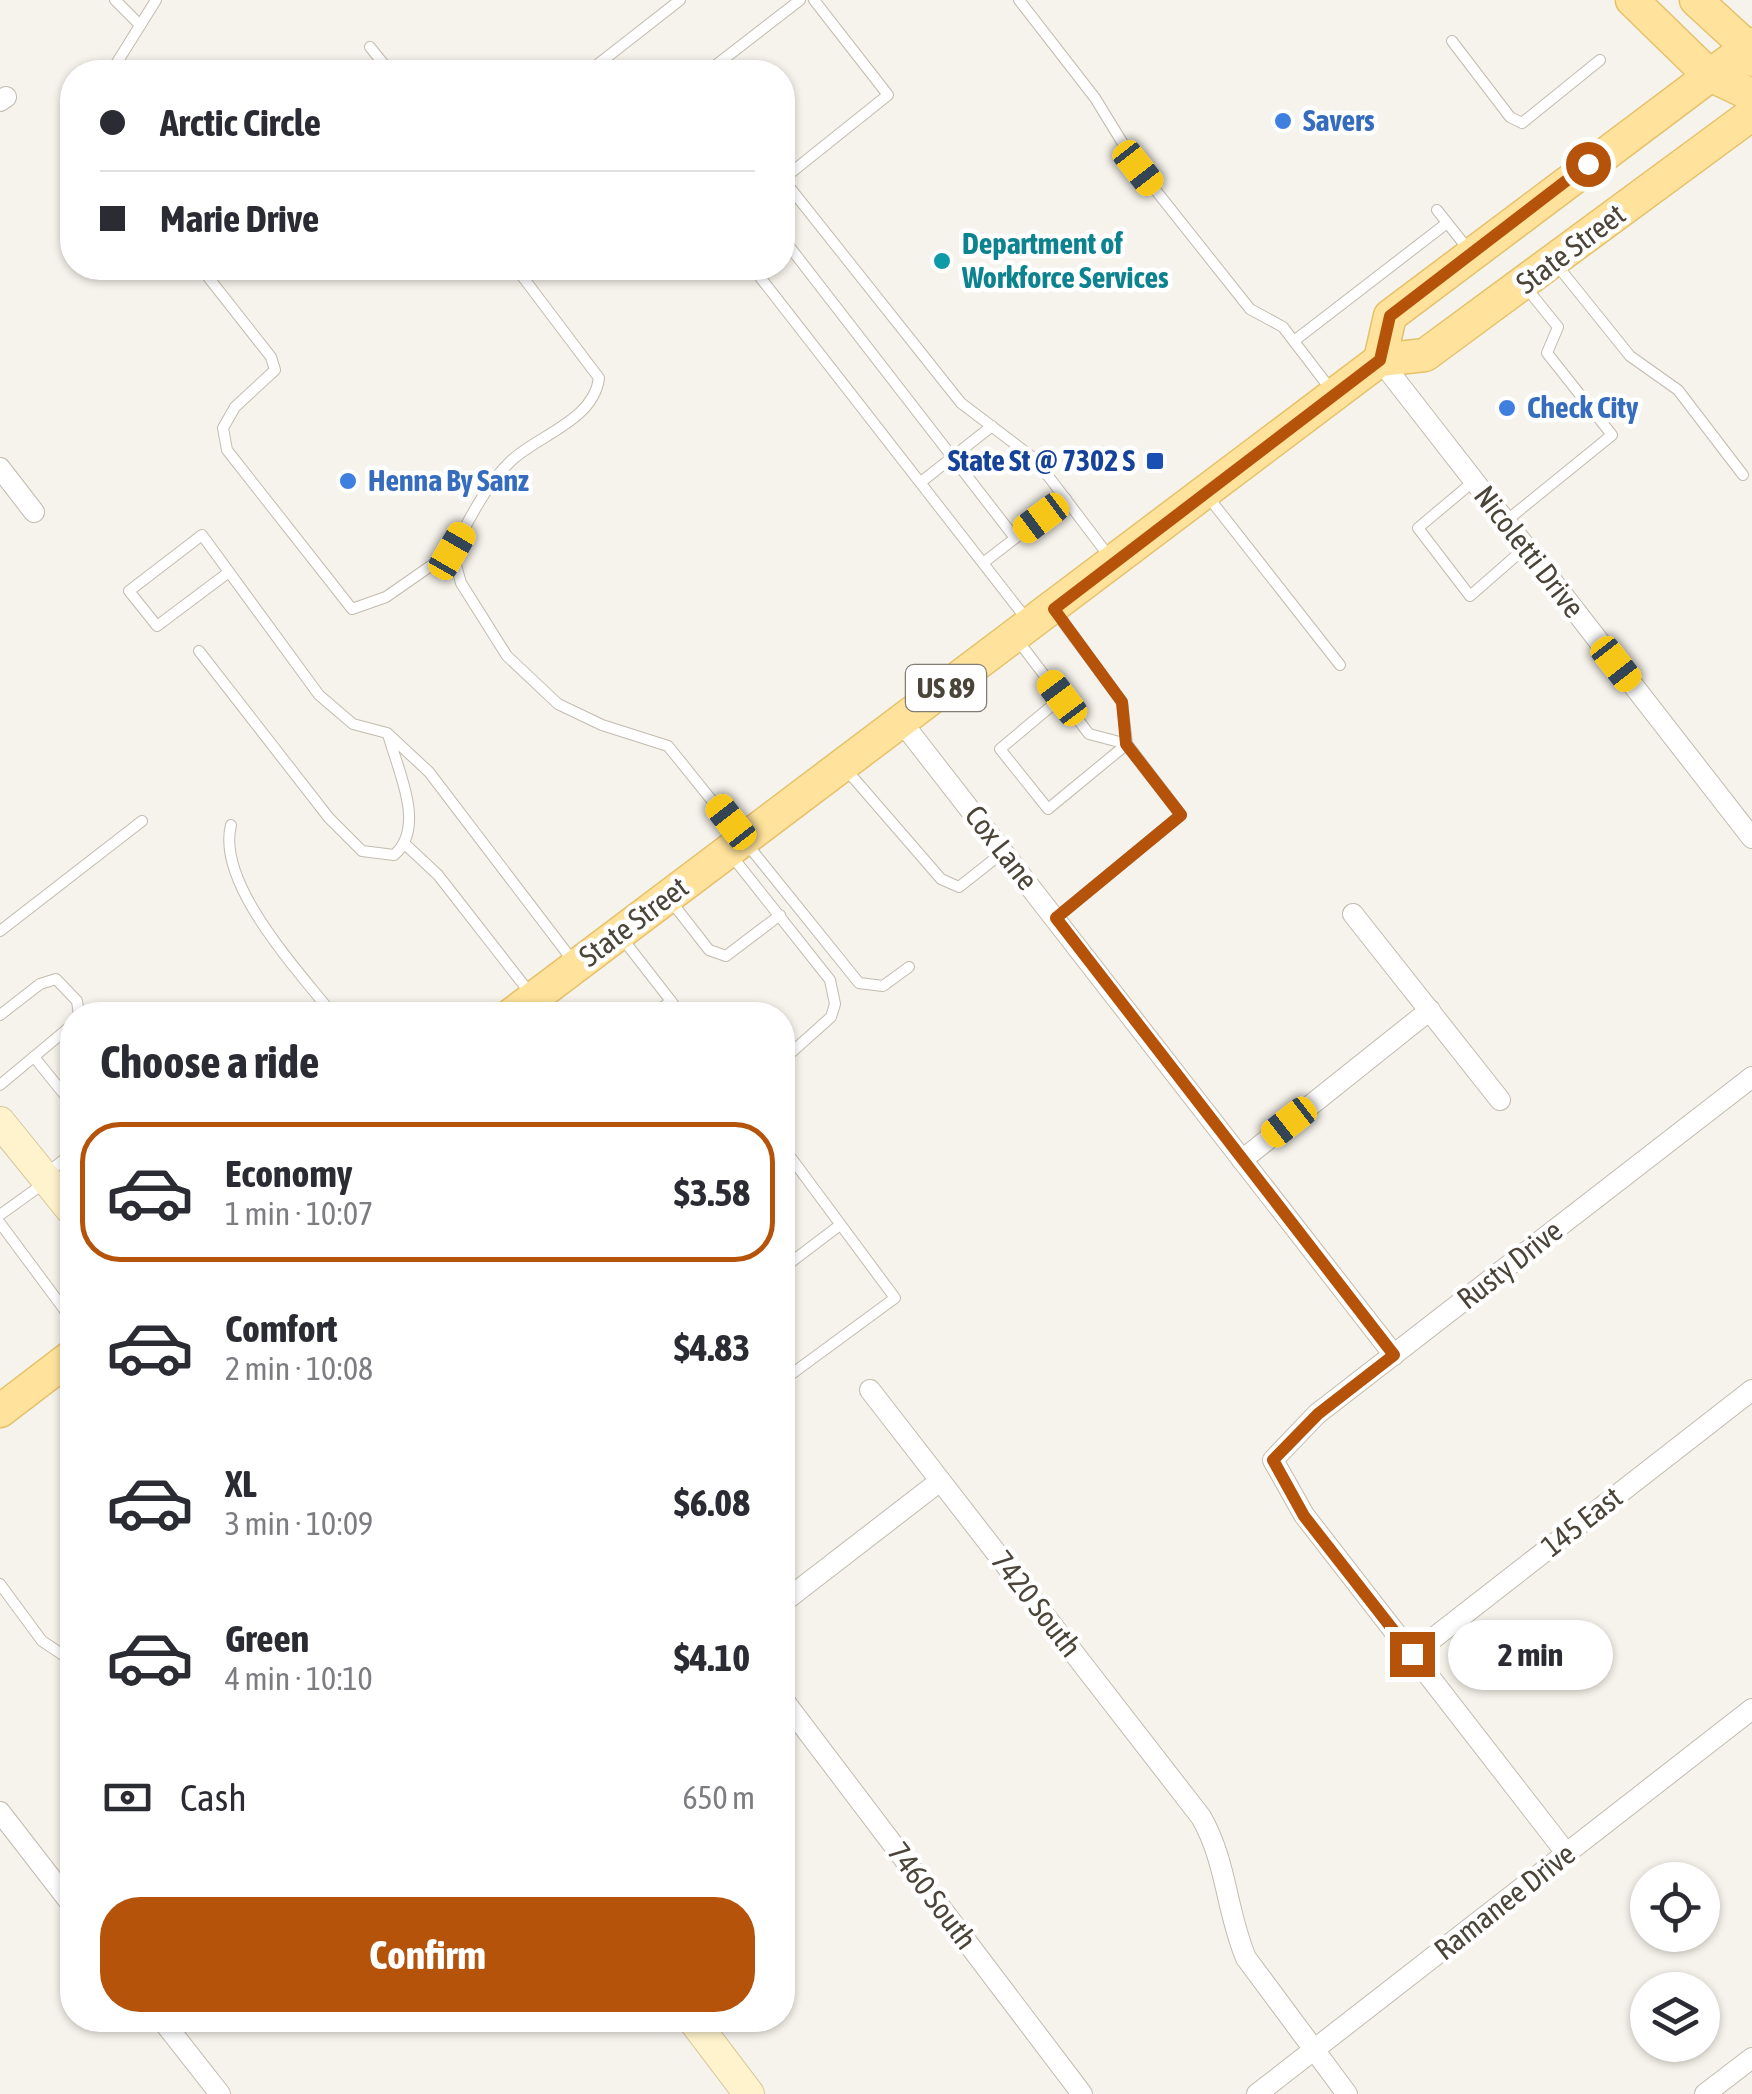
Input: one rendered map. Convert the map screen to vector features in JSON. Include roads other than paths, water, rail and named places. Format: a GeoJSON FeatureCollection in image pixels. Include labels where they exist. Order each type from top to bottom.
{"type":"FeatureCollection","features":[{"type":"Feature","properties":{"kind":"main road"},"geometry":{"type":"LineString","coordinates":[[1632,0],[1708,74],[1752,95]]}},
{"type":"Feature","properties":{"kind":"main road"},"geometry":{"type":"LineString","coordinates":[[1696,0],[1750,51]]}},
{"type":"Feature","properties":{"kind":"main road","name":"State Street"},"geometry":{"type":"LineString","coordinates":[[1380,360],[1390,316],[1708,74],[1750,51]]}},
{"type":"Feature","properties":{"kind":"main road","name":"State Street"},"geometry":{"type":"LineString","coordinates":[[528,1002],[1380,360],[1425,356],[1752,114]]}},
{"type":"Feature","properties":{"kind":"main road"},"geometry":{"type":"LineString","coordinates":[[0,1411],[60,1373]]}},
{"type":"Feature","properties":{"kind":"street","name":"Nicoletti Drive"},"geometry":{"type":"LineString","coordinates":[[1380,360],[1752,838]]}},
{"type":"Feature","properties":{"kind":"street"},"geometry":{"type":"LineString","coordinates":[[0,468],[34,512]]}},
{"type":"Feature","properties":{"kind":"street","name":"Cox Lane"},"geometry":{"type":"LineString","coordinates":[[902,721],[1394,1355]]}},
{"type":"Feature","properties":{"kind":"street"},"geometry":{"type":"LineString","coordinates":[[1353,914],[1500,1100]]}},
{"type":"Feature","properties":{"kind":"street"},"geometry":{"type":"LineString","coordinates":[[1242,1160],[1430,1010]]}},
{"type":"Feature","properties":{"kind":"street","name":"Rusty Drive"},"geometry":{"type":"LineString","coordinates":[[1412,1654],[1304,1516],[1273,1460],[1318,1414],[1752,1077]]}},
{"type":"Feature","properties":{"kind":"street"},"geometry":{"type":"LineString","coordinates":[[1,1125],[60,1196]]}},
{"type":"Feature","properties":{"kind":"street","name":"7420 South"},"geometry":{"type":"LineString","coordinates":[[870,1390],[1201,1817],[1216,1843],[1236,1933],[1246,1958],[1347,2094]]}},
{"type":"Feature","properties":{"kind":"street","name":"145 East"},"geometry":{"type":"LineString","coordinates":[[1412,1654],[1752,1390]]}},
{"type":"Feature","properties":{"kind":"street"},"geometry":{"type":"LineString","coordinates":[[795,1593],[940,1480]]}},
{"type":"Feature","properties":{"kind":"street"},"geometry":{"type":"LineString","coordinates":[[1412,1654],[1567,1854]]}},
{"type":"Feature","properties":{"kind":"street","name":"Ramanee Drive"},"geometry":{"type":"LineString","coordinates":[[1257,2094],[1752,1709]]}},
{"type":"Feature","properties":{"kind":"street","name":"7460 South"},"geometry":{"type":"LineString","coordinates":[[795,1715],[1082,2094]]}},
{"type":"Feature","properties":{"kind":"street"},"geometry":{"type":"LineString","coordinates":[[0,1812],[60,1890]]}},
{"type":"Feature","properties":{"kind":"street"},"geometry":{"type":"LineString","coordinates":[[171,2032],[220,2094]]}},
{"type":"Feature","properties":{"kind":"street"},"geometry":{"type":"LineString","coordinates":[[702,2032],[748,2094]]}},
{"type":"Feature","properties":{"kind":"street"},"geometry":{"type":"LineString","coordinates":[[1705,2094],[1752,2058]]}},
{"type":"Feature","properties":{"kind":"lane"},"geometry":{"type":"LineString","coordinates":[[115,0],[140,25]]}},
{"type":"Feature","properties":{"kind":"lane"},"geometry":{"type":"LineString","coordinates":[[118,60],[156,0]]}},
{"type":"Feature","properties":{"kind":"lane"},"geometry":{"type":"LineString","coordinates":[[603,60],[680,0]]}},
{"type":"Feature","properties":{"kind":"lane"},"geometry":{"type":"LineString","coordinates":[[722,60],[800,0]]}},
{"type":"Feature","properties":{"kind":"lane"},"geometry":{"type":"LineString","coordinates":[[795,169],[888,95],[814,0]]}},
{"type":"Feature","properties":{"kind":"lane"},"geometry":{"type":"LineString","coordinates":[[1019,0],[1095,98],[1138,168],[1250,310],[1283,327],[1335,394]]}},
{"type":"Feature","properties":{"kind":"lane"},"geometry":{"type":"LineString","coordinates":[[1452,42],[1510,117],[1522,123],[1600,60]]}},
{"type":"Feature","properties":{"kind":"lane"},"geometry":{"type":"LineString","coordinates":[[370,47],[380,60]]}},
{"type":"Feature","properties":{"kind":"lane"},"geometry":{"type":"LineString","coordinates":[[795,193],[961,403],[1036,460],[1114,563]]}},
{"type":"Feature","properties":{"kind":"lane"},"geometry":{"type":"LineString","coordinates":[[1437,210],[1472,253]]}},
{"type":"Feature","properties":{"kind":"lane"},"geometry":{"type":"LineString","coordinates":[[1294,341],[1448,223]]}},
{"type":"Feature","properties":{"kind":"lane"},"geometry":{"type":"LineString","coordinates":[[795,254],[1015,538]]}},
{"type":"Feature","properties":{"kind":"lane"},"geometry":{"type":"LineString","coordinates":[[1554,262],[1630,356],[1678,390],[1743,475]]}},
{"type":"Feature","properties":{"kind":"lane"},"geometry":{"type":"LineString","coordinates":[[211,280],[272,357],[275,370],[235,407],[223,428],[227,450],[352,609],[386,598],[452,551],[487,490],[512,460],[597,394],[599,378],[589,362],[525,280]]}},
{"type":"Feature","properties":{"kind":"lane"},"geometry":{"type":"LineString","coordinates":[[763,280],[1034,624],[1122,702],[1126,744],[1181,815],[1056,918]]}},
{"type":"Feature","properties":{"kind":"lane"},"geometry":{"type":"LineString","coordinates":[[1506,521],[1612,435],[1547,353],[1558,327],[1524,285]]}},
{"type":"Feature","properties":{"kind":"lane"},"geometry":{"type":"LineString","coordinates":[[920,482],[992,426]]}},
{"type":"Feature","properties":{"kind":"lane"},"geometry":{"type":"LineString","coordinates":[[1474,480],[1418,528],[1470,596],[1526,548]]}},
{"type":"Feature","properties":{"kind":"lane"},"geometry":{"type":"LineString","coordinates":[[1205,493],[1340,665]]}},
{"type":"Feature","properties":{"kind":"lane"},"geometry":{"type":"LineString","coordinates":[[983,563],[1066,499]]}},
{"type":"Feature","properties":{"kind":"lane"},"geometry":{"type":"LineString","coordinates":[[229,572],[157,626],[129,591],[202,534],[319,695],[353,724],[387,733],[429,772],[576,966]]}},
{"type":"Feature","properties":{"kind":"lane"},"geometry":{"type":"LineString","coordinates":[[452,551],[461,582],[508,656],[558,704],[602,725],[668,746],[780,915],[830,980],[835,1004],[823,1026],[795,1050]]}},
{"type":"Feature","properties":{"kind":"lane"},"geometry":{"type":"LineString","coordinates":[[1034,624],[1062,698],[1089,734],[1126,744]]}},
{"type":"Feature","properties":{"kind":"lane"},"geometry":{"type":"LineString","coordinates":[[200,651],[346,836],[362,851],[394,856],[406,845],[408,806],[387,733]]}},
{"type":"Feature","properties":{"kind":"lane"},"geometry":{"type":"LineString","coordinates":[[1062,698],[1000,749],[1048,808],[1126,744]]}},
{"type":"Feature","properties":{"kind":"lane"},"geometry":{"type":"LineString","coordinates":[[844,766],[941,878],[959,887],[1004,852]]}},
{"type":"Feature","properties":{"kind":"lane"},"geometry":{"type":"LineString","coordinates":[[0,931],[142,820]]}},
{"type":"Feature","properties":{"kind":"lane"},"geometry":{"type":"LineString","coordinates":[[231,825],[229,846],[238,880],[276,940],[324,1002]]}},
{"type":"Feature","properties":{"kind":"lane"},"geometry":{"type":"LineString","coordinates":[[406,845],[438,875],[520,1002]]}},
{"type":"Feature","properties":{"kind":"lane"},"geometry":{"type":"LineString","coordinates":[[736,845],[859,984],[883,986],[910,967]]}},
{"type":"Feature","properties":{"kind":"lane"},"geometry":{"type":"LineString","coordinates":[[667,896],[709,950],[726,956],[780,915]]}},
{"type":"Feature","properties":{"kind":"lane"},"geometry":{"type":"LineString","coordinates":[[618,934],[670,1001]]}},
{"type":"Feature","properties":{"kind":"lane"},"geometry":{"type":"LineString","coordinates":[[0,1016],[40,984],[56,979],[77,1002]]}},
{"type":"Feature","properties":{"kind":"lane"},"geometry":{"type":"LineString","coordinates":[[0,1084],[60,1035]]}},
{"type":"Feature","properties":{"kind":"lane"},"geometry":{"type":"LineString","coordinates":[[34,1057],[60,1089]]}},
{"type":"Feature","properties":{"kind":"lane"},"geometry":{"type":"LineString","coordinates":[[0,1215],[60,1164]]}},
{"type":"Feature","properties":{"kind":"lane"},"geometry":{"type":"LineString","coordinates":[[795,1172],[895,1298],[795,1371]]}},
{"type":"Feature","properties":{"kind":"lane"},"geometry":{"type":"LineString","coordinates":[[0,1223],[60,1304]]}},
{"type":"Feature","properties":{"kind":"lane"},"geometry":{"type":"LineString","coordinates":[[795,1259],[840,1225]]}},
{"type":"Feature","properties":{"kind":"lane"},"geometry":{"type":"LineString","coordinates":[[0,1584],[42,1640],[60,1653]]}},
{"type":"Feature","properties":{"kind":"place","name":"Savers"},"geometry":{"type":"Point","coordinates":[1283,121]}},
{"type":"Feature","properties":{"kind":"place","name":"Department of Workforce Services"},"geometry":{"type":"Point","coordinates":[942,261]}},
{"type":"Feature","properties":{"kind":"place","name":"Check City"},"geometry":{"type":"Point","coordinates":[1507,408]}},
{"type":"Feature","properties":{"kind":"place","name":"State St @ 7302 S"},"geometry":{"type":"Point","coordinates":[1155,461]}},
{"type":"Feature","properties":{"kind":"place","name":"Henna By Sanz"},"geometry":{"type":"Point","coordinates":[348,481]}}]}
